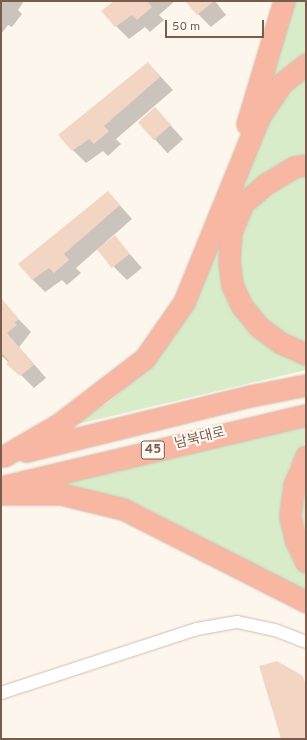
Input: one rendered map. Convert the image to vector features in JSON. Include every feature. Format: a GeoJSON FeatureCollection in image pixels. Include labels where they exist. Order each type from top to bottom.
{"type":"FeatureCollection","features":[{"type":"Feature","properties":{"kind":"highway"},"geometry":{"type":"LineString","coordinates":[[226,197],[284,1]]}},
{"type":"Feature","properties":{"kind":"highway"},"geometry":{"type":"LineString","coordinates":[[2,456],[59,424],[145,358],[184,302],[259,117],[282,83],[306,64]]}},
{"type":"Feature","properties":{"kind":"highway"},"geometry":{"type":"LineString","coordinates":[[306,165],[294,167],[267,183],[243,203],[231,232],[229,261],[232,285],[242,306],[259,327],[281,344],[306,354]]}},
{"type":"Feature","properties":{"kind":"highway","name":"남북대로"},"geometry":{"type":"LineString","coordinates":[[2,456],[250,396],[306,385]]}},
{"type":"Feature","properties":{"kind":"highway","name":"남북대로"},"geometry":{"type":"LineString","coordinates":[[1,487],[306,415]]}},
{"type":"Feature","properties":{"kind":"highway"},"geometry":{"type":"LineString","coordinates":[[306,456],[294,486],[290,516],[296,541],[306,562]]}},
{"type":"Feature","properties":{"kind":"highway"},"geometry":{"type":"LineString","coordinates":[[1,494],[61,494],[123,509],[306,602]]}},
{"type":"Feature","properties":{"kind":"street"},"geometry":{"type":"LineString","coordinates":[[1,693],[197,630],[237,622],[275,630],[306,642]]}},
{"type":"Feature","properties":{"kind":"green space"},"geometry":{"type":"Polygon","coordinates":[[[294,1],[306,1],[306,55],[272,83],[268,81],[294,1]]]}},
{"type":"Feature","properties":{"kind":"green space"},"geometry":{"type":"Polygon","coordinates":[[[306,71],[306,158],[241,197],[230,291],[306,359],[306,370],[74,425],[109,402],[148,367],[267,114],[306,71]]]}},
{"type":"Feature","properties":{"kind":"green space"},"geometry":{"type":"Polygon","coordinates":[[[306,172],[306,348],[287,340],[252,308],[240,282],[239,247],[253,207],[274,187],[306,172]]]}},
{"type":"Feature","properties":{"kind":"green space"},"geometry":{"type":"Polygon","coordinates":[[[306,426],[306,441],[289,468],[285,484],[297,565],[306,576],[306,592],[143,507],[115,497],[50,484],[306,426]]]}},
{"type":"Feature","properties":{"kind":"green space"},"geometry":{"type":"Polygon","coordinates":[[[306,479],[306,535],[301,511],[306,479]]]}},
{"type":"Feature","properties":{"kind":"building"},"geometry":{"type":"Polygon","coordinates":[[[114,1],[147,1],[152,7],[137,20],[132,15],[115,27],[101,11],[114,1]]]}},
{"type":"Feature","properties":{"kind":"building"},"geometry":{"type":"Polygon","coordinates":[[[185,1],[214,1],[197,15],[185,1]]]}},
{"type":"Feature","properties":{"kind":"building"},"geometry":{"type":"Polygon","coordinates":[[[148,62],[160,77],[104,126],[109,131],[94,144],[89,139],[72,151],[58,135],[148,62]]]}},
{"type":"Feature","properties":{"kind":"building"},"geometry":{"type":"Polygon","coordinates":[[[155,107],[171,125],[154,140],[138,122],[155,107]]]}},
{"type":"Feature","properties":{"kind":"building"},"geometry":{"type":"Polygon","coordinates":[[[108,191],[120,205],[64,254],[69,260],[54,273],[49,268],[32,280],[18,264],[108,191]]]}},
{"type":"Feature","properties":{"kind":"building"},"geometry":{"type":"Polygon","coordinates":[[[115,235],[130,254],[112,268],[97,249],[115,235]]]}},
{"type":"Feature","properties":{"kind":"building"},"geometry":{"type":"Polygon","coordinates":[[[1,298],[19,319],[14,323],[17,325],[7,333],[34,365],[20,376],[6,364],[9,361],[1,352],[1,298]]]}},
{"type":"Feature","properties":{"kind":"building"},"geometry":{"type":"Polygon","coordinates":[[[277,661],[303,676],[306,686],[306,739],[281,739],[259,666],[277,661]]]}}]}
